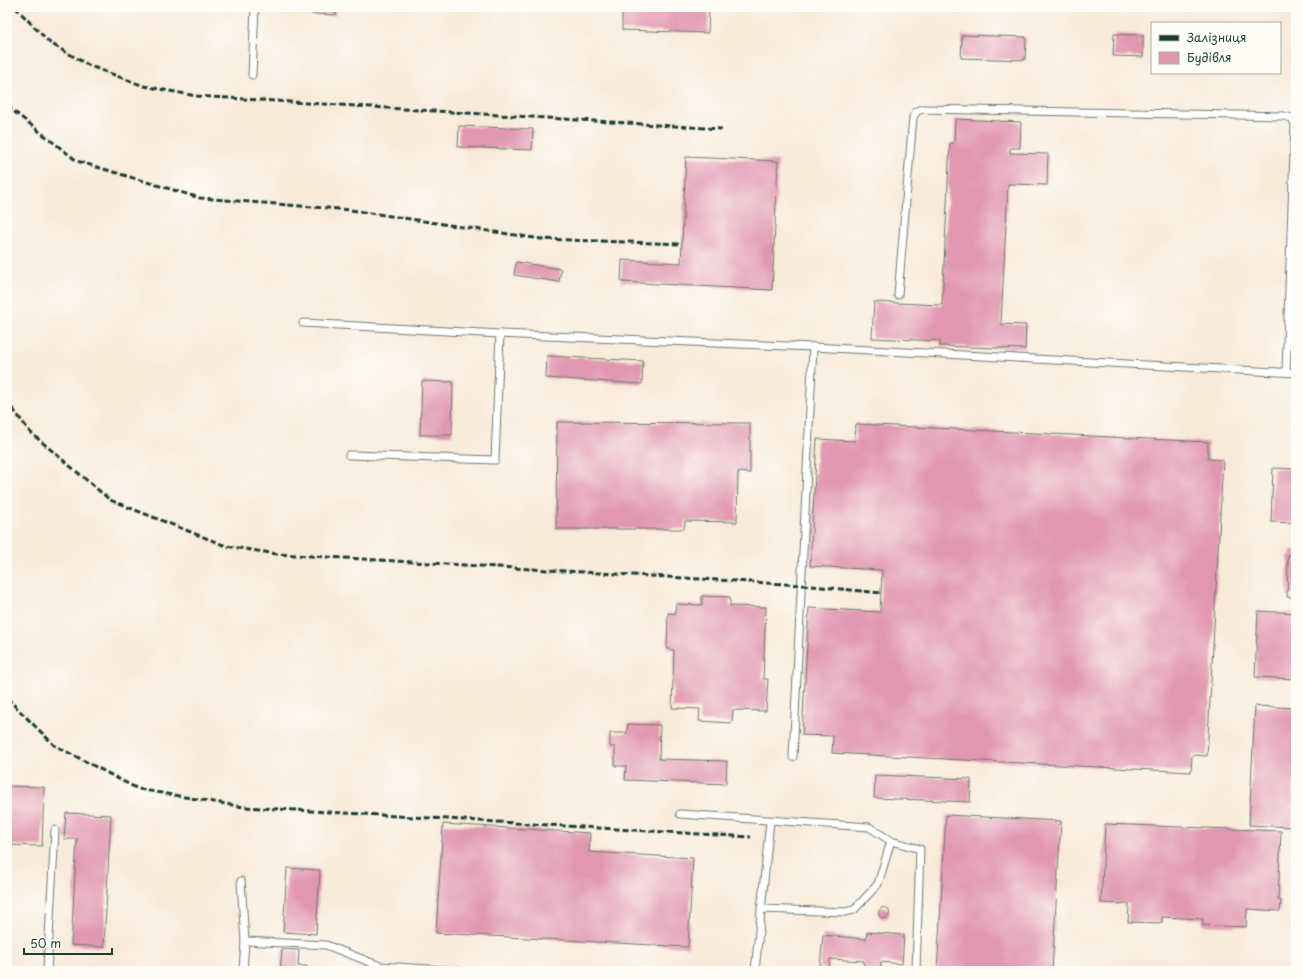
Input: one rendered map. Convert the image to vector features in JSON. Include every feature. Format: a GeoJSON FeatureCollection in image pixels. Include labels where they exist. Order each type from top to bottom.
{"type":"FeatureCollection","features":[{"type":"Feature","properties":{"kind":"lane"},"geometry":{"type":"LineString","coordinates":[[252,75],[255,7]]}},
{"type":"Feature","properties":{"kind":"lane"},"geometry":{"type":"LineString","coordinates":[[898,295],[913,117],[923,109],[1288,117],[1292,118],[1295,126],[1286,372]]}},
{"type":"Feature","properties":{"kind":"lane"},"geometry":{"type":"LineString","coordinates":[[303,323],[500,334],[813,347],[1296,373]]}},
{"type":"Feature","properties":{"kind":"lane"},"geometry":{"type":"LineString","coordinates":[[349,455],[495,460],[500,334]]}},
{"type":"Feature","properties":{"kind":"lane"},"geometry":{"type":"LineString","coordinates":[[792,757],[813,347]]}},
{"type":"Feature","properties":{"kind":"lane"},"geometry":{"type":"LineString","coordinates":[[680,814],[869,827],[891,841],[920,848],[916,971]]}},
{"type":"Feature","properties":{"kind":"lane"},"geometry":{"type":"LineString","coordinates":[[755,971],[770,821]]}},
{"type":"Feature","properties":{"kind":"lane"},"geometry":{"type":"LineString","coordinates":[[47,971],[55,830]]}},
{"type":"Feature","properties":{"kind":"lane"},"geometry":{"type":"LineString","coordinates":[[761,909],[844,912],[854,910],[878,884],[891,841]]}},
{"type":"Feature","properties":{"kind":"lane"},"geometry":{"type":"LineString","coordinates":[[241,881],[246,941],[243,971]]}},
{"type":"Feature","properties":{"kind":"lane"},"geometry":{"type":"LineString","coordinates":[[246,941],[326,945],[380,966],[461,971]]}},
{"type":"Feature","properties":{"kind":"building"},"geometry":{"type":"Polygon","coordinates":[[[311,7],[336,7],[336,15],[311,14],[311,7]]]}},
{"type":"Feature","properties":{"kind":"building"},"geometry":{"type":"Polygon","coordinates":[[[622,7],[709,7],[708,33],[622,30],[622,7]]]}},
{"type":"Feature","properties":{"kind":"building"},"geometry":{"type":"Polygon","coordinates":[[[1114,34],[1143,35],[1143,57],[1113,56],[1114,34]]]}},
{"type":"Feature","properties":{"kind":"building"},"geometry":{"type":"Polygon","coordinates":[[[962,35],[1026,37],[1025,60],[961,58],[962,35]]]}},
{"type":"Feature","properties":{"kind":"building"},"geometry":{"type":"Polygon","coordinates":[[[955,119],[1021,122],[1020,148],[1010,148],[1010,153],[1048,154],[1047,185],[1008,184],[1001,324],[1026,325],[1025,349],[940,346],[940,341],[872,338],[874,302],[942,305],[950,143],[954,143],[955,119]]]}},
{"type":"Feature","properties":{"kind":"building"},"geometry":{"type":"Polygon","coordinates":[[[459,126],[533,129],[532,150],[458,147],[459,126]]]}},
{"type":"Feature","properties":{"kind":"building"},"geometry":{"type":"Polygon","coordinates":[[[686,157],[778,161],[772,290],[621,282],[622,260],[681,263],[686,157]]]}},
{"type":"Feature","properties":{"kind":"building"},"geometry":{"type":"Polygon","coordinates":[[[516,262],[561,269],[559,282],[514,275],[516,262]]]}},
{"type":"Feature","properties":{"kind":"building"},"geometry":{"type":"Polygon","coordinates":[[[547,356],[643,361],[642,384],[546,378],[547,356]]]}},
{"type":"Feature","properties":{"kind":"building"},"geometry":{"type":"Polygon","coordinates":[[[422,381],[453,382],[452,435],[420,435],[422,381]]]}},
{"type":"Feature","properties":{"kind":"building"},"geometry":{"type":"Polygon","coordinates":[[[557,422],[750,423],[750,473],[738,472],[737,522],[685,521],[684,529],[556,529],[557,422]]]}},
{"type":"Feature","properties":{"kind":"building"},"geometry":{"type":"Polygon","coordinates":[[[856,424],[1208,442],[1208,459],[1223,460],[1207,756],[1192,755],[1191,772],[832,753],[833,736],[802,735],[809,608],[880,612],[882,570],[810,566],[817,439],[855,441],[856,424]]]}},
{"type":"Feature","properties":{"kind":"building"},"geometry":{"type":"Polygon","coordinates":[[[1273,468],[1296,469],[1296,523],[1271,522],[1273,468]]]}},
{"type":"Feature","properties":{"kind":"building"},"geometry":{"type":"Polygon","coordinates":[[[1291,550],[1296,550],[1296,597],[1287,597],[1288,555],[1291,555],[1291,550]]]}},
{"type":"Feature","properties":{"kind":"building"},"geometry":{"type":"Polygon","coordinates":[[[702,596],[730,597],[730,606],[766,607],[763,679],[768,679],[766,711],[733,710],[732,723],[699,721],[700,709],[672,708],[674,650],[667,649],[668,613],[675,614],[676,604],[702,605],[702,596]]]}},
{"type":"Feature","properties":{"kind":"building"},"geometry":{"type":"Polygon","coordinates":[[[1258,611],[1296,613],[1296,679],[1255,677],[1258,611]]]}},
{"type":"Feature","properties":{"kind":"building"},"geometry":{"type":"Polygon","coordinates":[[[1255,706],[1296,708],[1296,784],[1294,784],[1292,827],[1249,825],[1255,706]]]}},
{"type":"Feature","properties":{"kind":"building"},"geometry":{"type":"Polygon","coordinates":[[[628,724],[660,725],[659,759],[727,761],[726,784],[625,780],[626,766],[615,766],[615,747],[610,747],[610,733],[627,733],[628,724]]]}},
{"type":"Feature","properties":{"kind":"building"},"geometry":{"type":"Polygon","coordinates":[[[875,775],[971,779],[970,802],[874,798],[875,775]]]}},
{"type":"Feature","properties":{"kind":"building"},"geometry":{"type":"Polygon","coordinates":[[[7,786],[44,787],[42,846],[7,845],[7,786]]]}},
{"type":"Feature","properties":{"kind":"building"},"geometry":{"type":"Polygon","coordinates":[[[66,813],[111,815],[104,947],[71,945],[77,839],[64,839],[66,813]]]}},
{"type":"Feature","properties":{"kind":"building"},"geometry":{"type":"Polygon","coordinates":[[[946,815],[1061,821],[1052,971],[937,971],[946,815]]]}},
{"type":"Feature","properties":{"kind":"building"},"geometry":{"type":"Polygon","coordinates":[[[443,824],[590,833],[589,852],[693,858],[688,947],[436,933],[443,824]]]}},
{"type":"Feature","properties":{"kind":"building"},"geometry":{"type":"Polygon","coordinates":[[[1105,824],[1281,831],[1278,900],[1281,900],[1280,911],[1247,909],[1246,927],[1202,925],[1203,919],[1162,917],[1162,923],[1128,922],[1129,904],[1101,903],[1105,824]]]}},
{"type":"Feature","properties":{"kind":"building"},"geometry":{"type":"Polygon","coordinates":[[[287,868],[320,870],[316,934],[283,932],[287,868]]]}},
{"type":"Feature","properties":{"kind":"building"},"geometry":{"type":"Polygon","coordinates":[[[882,908],[886,908],[888,909],[888,917],[882,918],[879,915],[879,911],[882,908]]]}},
{"type":"Feature","properties":{"kind":"building"},"geometry":{"type":"Polygon","coordinates":[[[867,932],[904,935],[902,964],[881,962],[881,971],[863,971],[864,961],[830,959],[829,969],[820,968],[823,935],[866,939],[867,932]]]}},
{"type":"Feature","properties":{"kind":"building"},"geometry":{"type":"Polygon","coordinates":[[[282,949],[299,950],[298,966],[307,966],[306,971],[280,971],[282,949]]]}},
{"type":"Feature","properties":{"kind":"railway"},"geometry":{"type":"LineString","coordinates":[[15,7],[50,43],[90,66],[144,86],[196,96],[722,129]]}},
{"type":"Feature","properties":{"kind":"railway"},"geometry":{"type":"LineString","coordinates":[[7,106],[77,161],[200,198],[351,210],[541,239],[682,244]]}},
{"type":"Feature","properties":{"kind":"railway"},"geometry":{"type":"LineString","coordinates":[[7,401],[30,432],[110,500],[226,546],[277,554],[802,585],[881,593]]}},
{"type":"Feature","properties":{"kind":"railway"},"geometry":{"type":"LineString","coordinates":[[7,698],[54,745],[138,789],[244,807],[751,837]]}}]}
